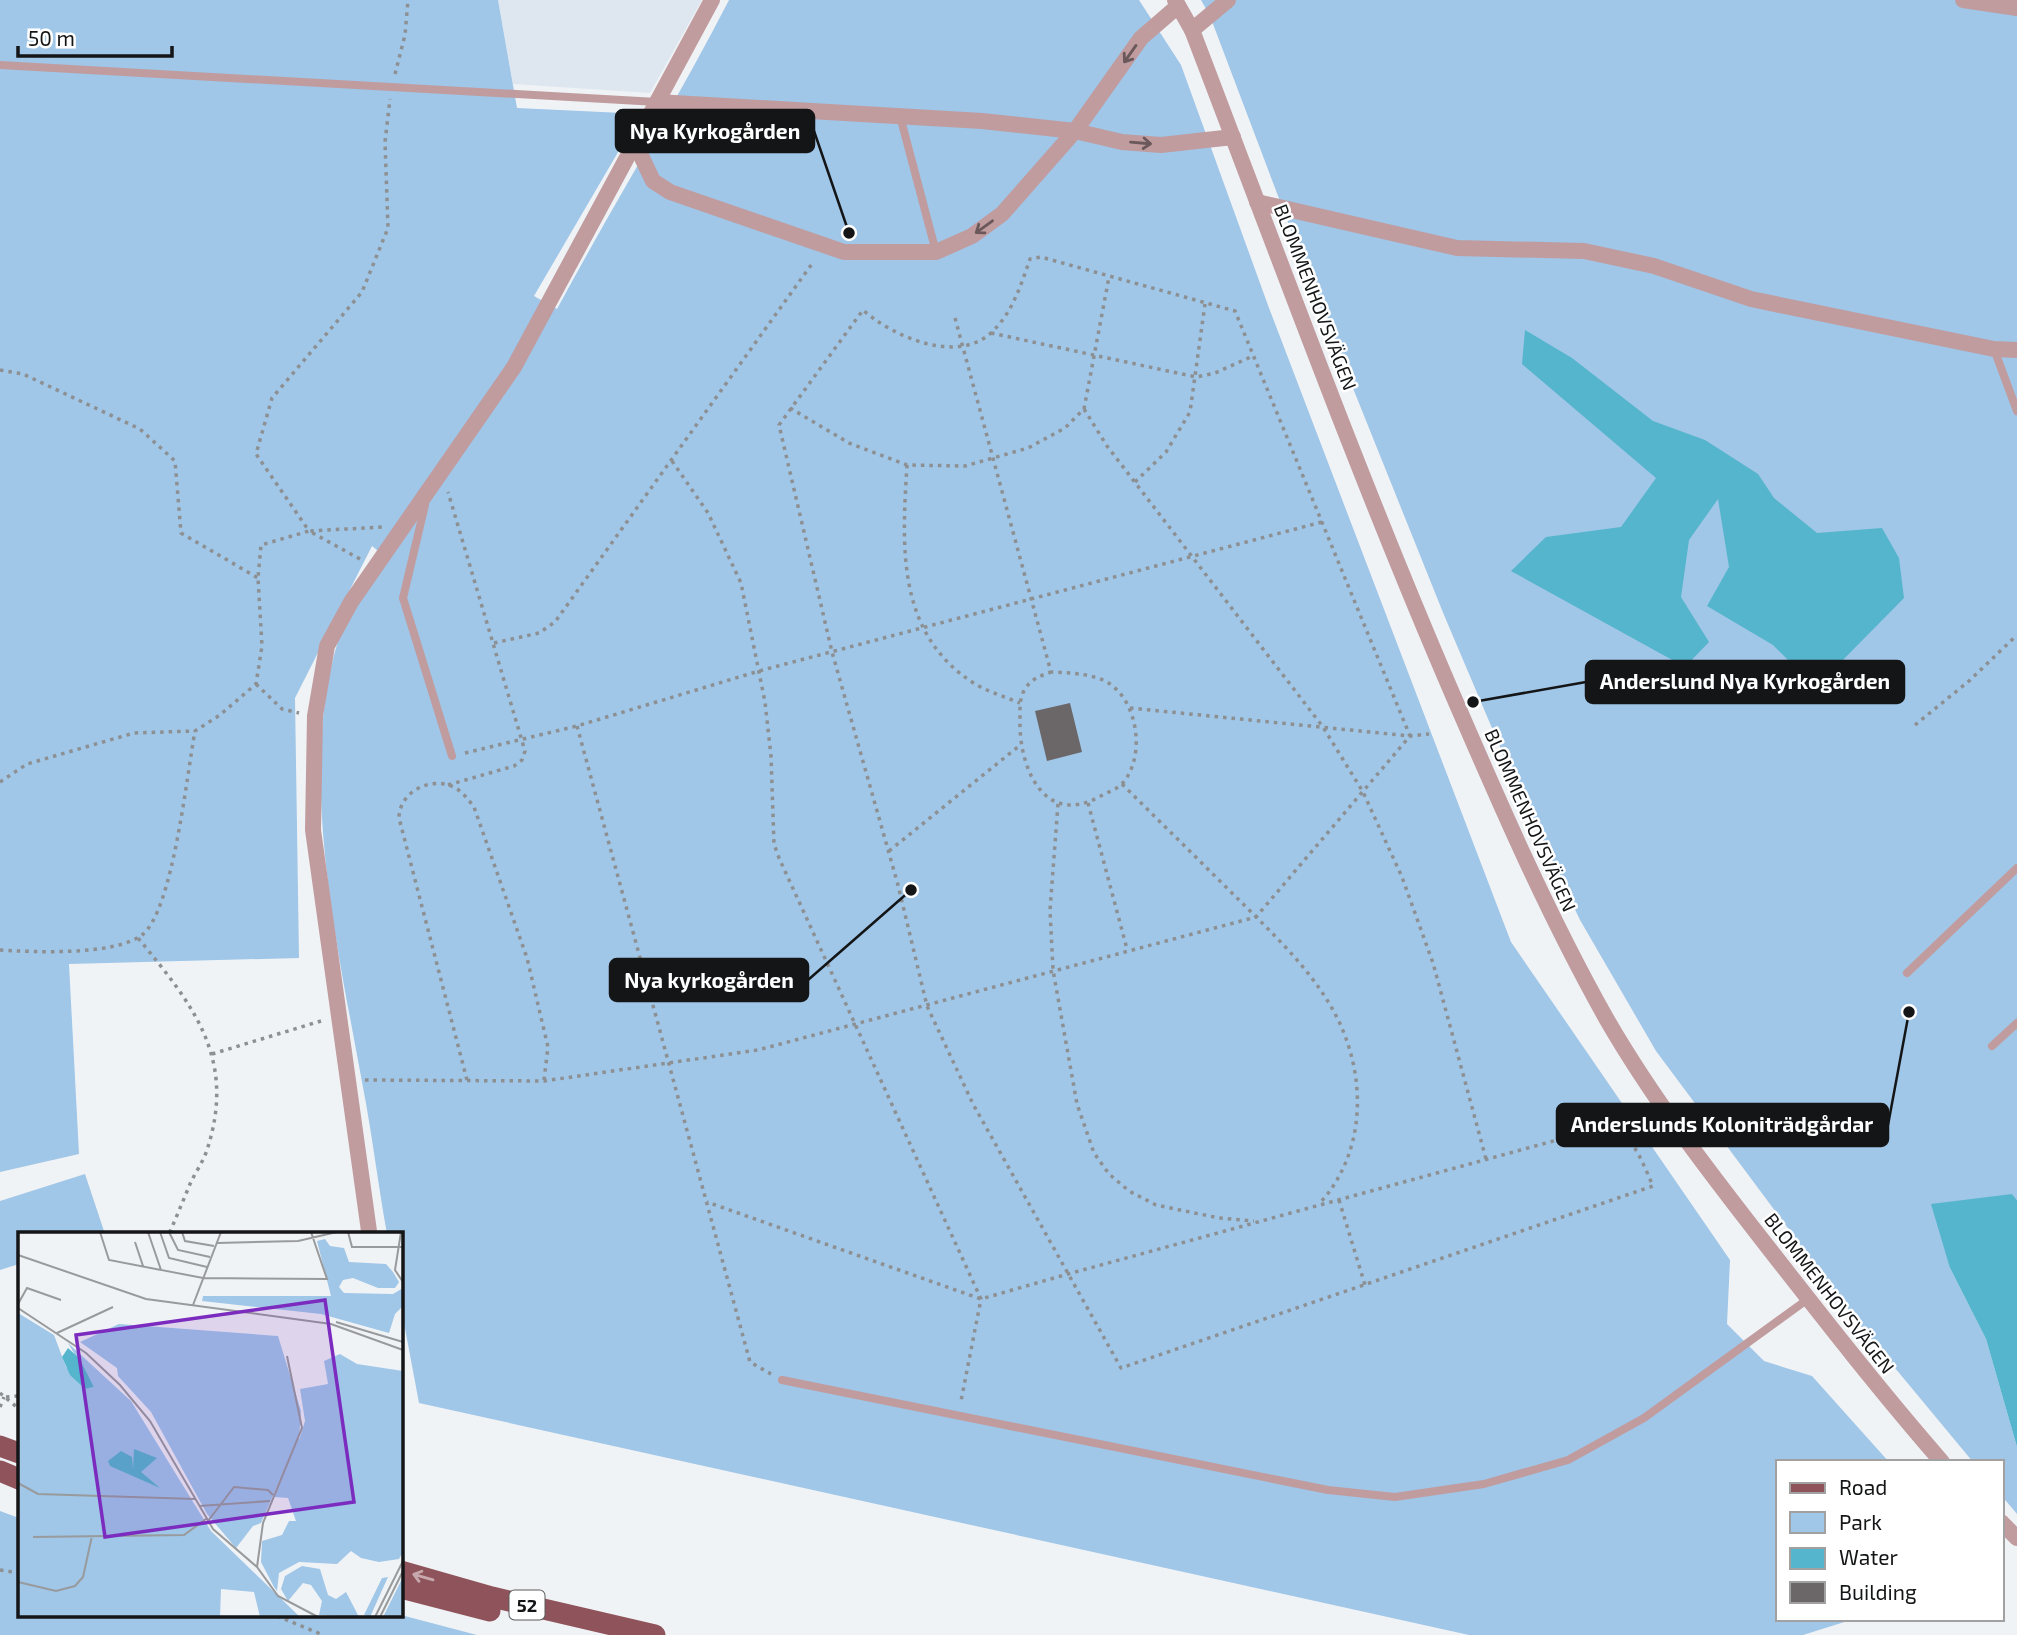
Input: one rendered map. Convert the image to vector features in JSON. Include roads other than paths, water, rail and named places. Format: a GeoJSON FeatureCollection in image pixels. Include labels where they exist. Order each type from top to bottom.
{"type":"FeatureCollection","features":[{"type":"Feature","properties":{"kind":"main road"},"geometry":{"type":"LineString","coordinates":[[0,1446],[18,1453]]}},
{"type":"Feature","properties":{"kind":"main road"},"geometry":{"type":"LineString","coordinates":[[0,1471],[18,1479]]}},
{"type":"Feature","properties":{"kind":"main road","name":"52"},"geometry":{"type":"LineString","coordinates":[[402,1571],[492,1597],[655,1635]]}},
{"type":"Feature","properties":{"kind":"main road","name":"52"},"geometry":{"type":"LineString","coordinates":[[402,1588],[594,1635]]}},
{"type":"Feature","properties":{"kind":"street"},"geometry":{"type":"LineString","coordinates":[[369,1231],[345,1080],[340,1015],[313,830],[315,716],[327,646],[351,602],[402,526],[514,368],[712,0]]}},
{"type":"Feature","properties":{"kind":"street"},"geometry":{"type":"LineString","coordinates":[[1192,30],[1228,0]]}},
{"type":"Feature","properties":{"kind":"street"},"geometry":{"type":"LineString","coordinates":[[1963,0],[2017,8]]}},
{"type":"Feature","properties":{"kind":"street"},"geometry":{"type":"LineString","coordinates":[[635,143],[653,181],[670,192],[826,245],[865,254],[936,252],[972,236],[1002,214],[1075,131],[1141,38],[1176,3]]}},
{"type":"Feature","properties":{"kind":"street","name":"BLOMMENHOVSVÄGEN"},"geometry":{"type":"LineString","coordinates":[[1176,3],[1192,30],[1425,630],[1499,804],[1561,937],[1609,1023],[1724,1191],[1866,1374],[1940,1460]]}},
{"type":"Feature","properties":{"kind":"street"},"geometry":{"type":"LineString","coordinates":[[657,102],[900,116],[1075,131],[1122,142],[1161,145],[1233,138]]}},
{"type":"Feature","properties":{"kind":"street"},"geometry":{"type":"LineString","coordinates":[[1257,202],[1457,248],[1584,251],[1654,266],[1751,299],[1994,349],[2017,350]]}},
{"type":"Feature","properties":{"kind":"street"},"geometry":{"type":"LineString","coordinates":[[2003,1524],[2017,1538]]}},
{"type":"Feature","properties":{"kind":"lane"},"geometry":{"type":"LineString","coordinates":[[0,65],[657,102]]}},
{"type":"Feature","properties":{"kind":"lane"},"geometry":{"type":"LineString","coordinates":[[900,116],[936,252]]}},
{"type":"Feature","properties":{"kind":"lane"},"geometry":{"type":"LineString","coordinates":[[1994,349],[2017,411]]}},
{"type":"Feature","properties":{"kind":"lane"},"geometry":{"type":"LineString","coordinates":[[428,491],[403,598],[452,756]]}},
{"type":"Feature","properties":{"kind":"lane"},"geometry":{"type":"LineString","coordinates":[[1907,973],[2017,868]]}},
{"type":"Feature","properties":{"kind":"lane"},"geometry":{"type":"LineString","coordinates":[[1992,1046],[2017,1023]]}},
{"type":"Feature","properties":{"kind":"lane"},"geometry":{"type":"LineString","coordinates":[[782,1380],[1328,1490],[1395,1497],[1484,1484],[1568,1460],[1644,1418],[1808,1299]]}},
{"type":"Feature","properties":{"kind":"water"},"geometry":{"type":"Polygon","coordinates":[[[1525,330],[1572,358],[1653,421],[1705,440],[1758,474],[1774,498],[1817,533],[1882,528],[1899,558],[1904,598],[1834,669],[1795,667],[1773,645],[1707,606],[1729,567],[1718,499],[1689,540],[1681,597],[1709,642],[1685,667],[1511,571],[1546,537],[1621,527],[1656,478],[1522,364],[1525,330]]]}},
{"type":"Feature","properties":{"kind":"water"},"geometry":{"type":"Polygon","coordinates":[[[2012,1194],[2017,1200],[2017,1447],[1986,1339],[1950,1268],[1931,1204],[2012,1194]]]}},
{"type":"Feature","properties":{"kind":"place","name":"Nya Kyrkogården"},"geometry":{"type":"Point","coordinates":[849,233]}},
{"type":"Feature","properties":{"kind":"place","name":"Anderslund Nya Kyrkogården"},"geometry":{"type":"Point","coordinates":[1473,702]}},
{"type":"Feature","properties":{"kind":"place","name":"Nya kyrkogården"},"geometry":{"type":"Point","coordinates":[911,890]}},
{"type":"Feature","properties":{"kind":"place","name":"Anderslunds Koloniträdgårdar"},"geometry":{"type":"Point","coordinates":[1909,1012]}}]}
